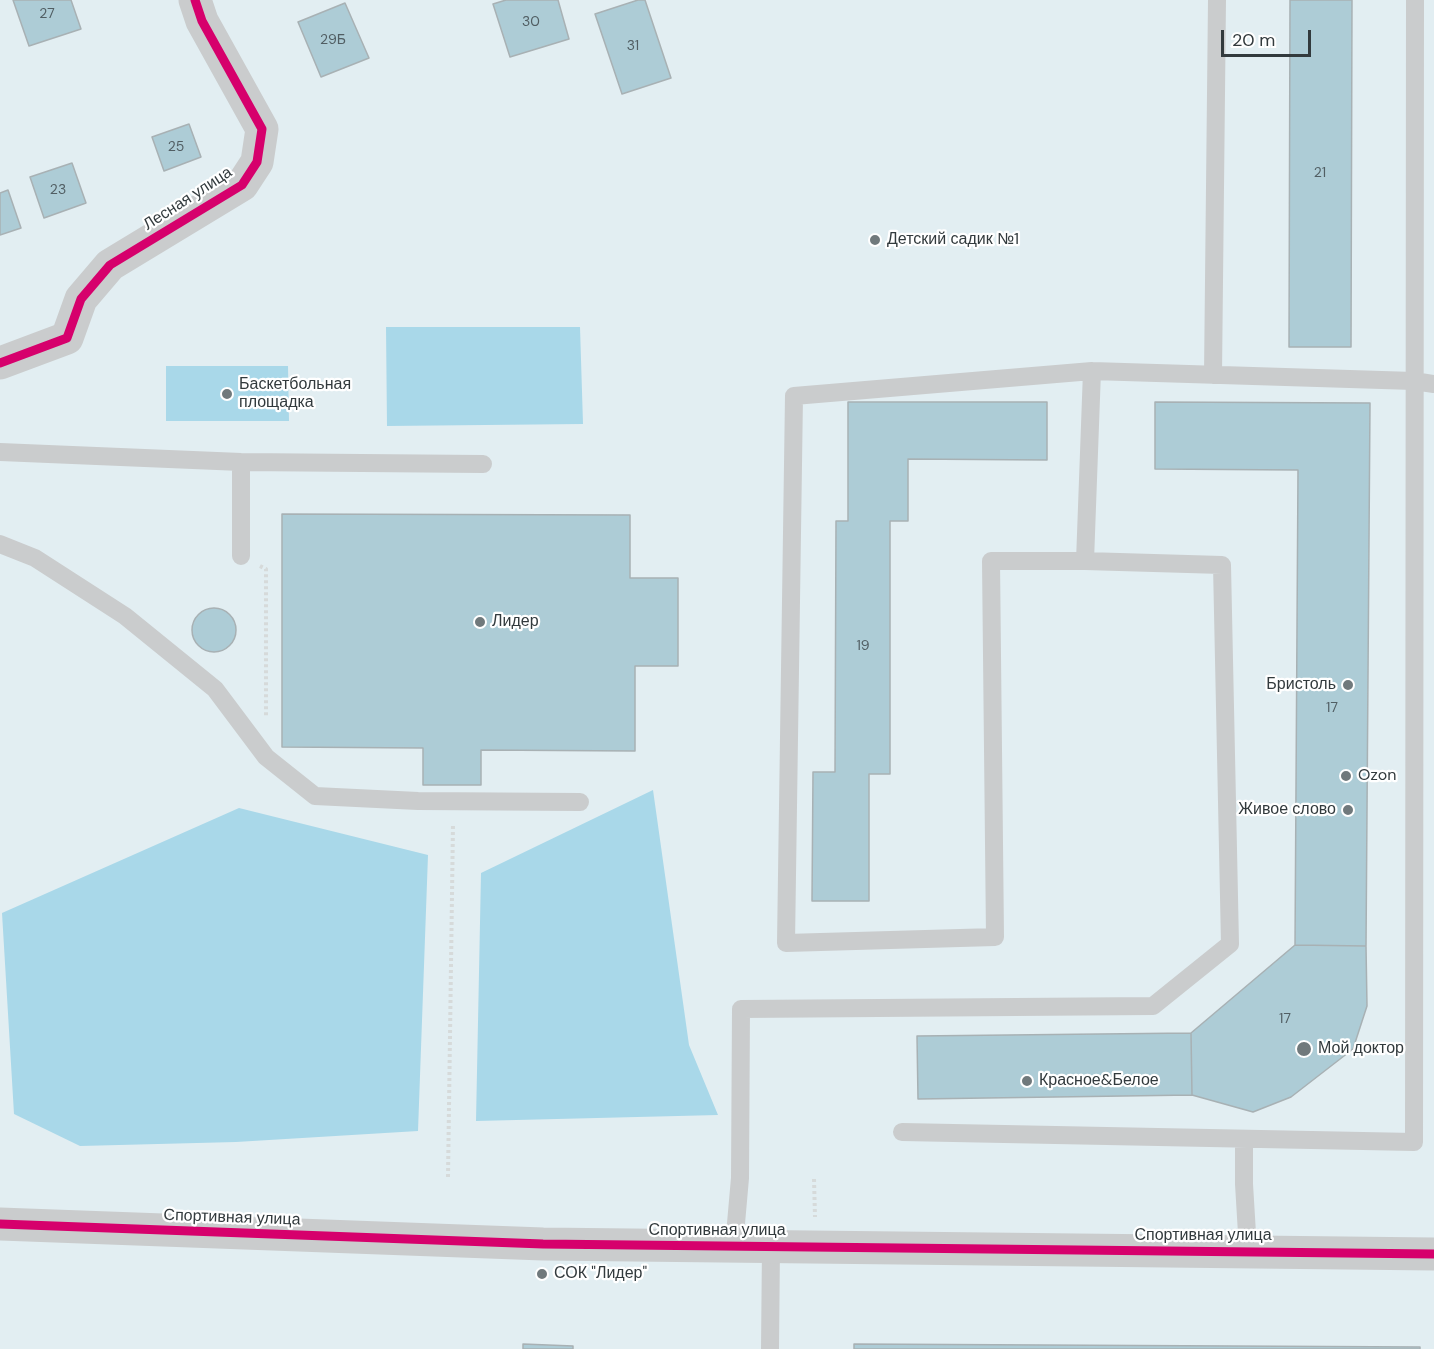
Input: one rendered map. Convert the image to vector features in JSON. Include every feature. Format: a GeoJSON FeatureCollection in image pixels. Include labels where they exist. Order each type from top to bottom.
{"type":"FeatureCollection","features":[{"type":"Feature","properties":{"kind":"street","name":"Лесная улица"},"geometry":{"type":"LineString","coordinates":[[0,363],[68,338],[81,299],[110,266],[242,185],[257,162],[262,129],[202,21],[195,0]]}},
{"type":"Feature","properties":{"kind":"street","name":"Спортивная улица"},"geometry":{"type":"LineString","coordinates":[[0,1224],[543,1244],[963,1250],[1248,1250],[1434,1254]]}},
{"type":"Feature","properties":{"kind":"lane"},"geometry":{"type":"LineString","coordinates":[[1213,375],[1217,0]]}},
{"type":"Feature","properties":{"kind":"lane"},"geometry":{"type":"LineString","coordinates":[[902,1132],[1414,1142],[1415,0]]}},
{"type":"Feature","properties":{"kind":"lane"},"geometry":{"type":"LineString","coordinates":[[1085,561],[1092,371]]}},
{"type":"Feature","properties":{"kind":"lane"},"geometry":{"type":"LineString","coordinates":[[734,1246],[740,1178],[741,1009],[1153,1006],[1230,944],[1222,565],[1085,561],[991,561],[994,937],[786,943],[794,396],[1092,371],[1414,381],[1434,384]]}},
{"type":"Feature","properties":{"kind":"lane"},"geometry":{"type":"LineString","coordinates":[[0,452],[241,462],[483,464]]}},
{"type":"Feature","properties":{"kind":"lane"},"geometry":{"type":"LineString","coordinates":[[241,462],[241,556]]}},
{"type":"Feature","properties":{"kind":"lane"},"geometry":{"type":"LineString","coordinates":[[0,544],[35,558],[125,616],[215,689],[266,757],[315,796],[454,801],[580,802]]}},
{"type":"Feature","properties":{"kind":"lane"},"geometry":{"type":"LineString","coordinates":[[1244,1139],[1248,1250]]}},
{"type":"Feature","properties":{"kind":"lane"},"geometry":{"type":"LineString","coordinates":[[770,1349],[771,1246]]}},
{"type":"Feature","properties":{"kind":"path"},"geometry":{"type":"LineString","coordinates":[[266,569],[266,757]]}},
{"type":"Feature","properties":{"kind":"path"},"geometry":{"type":"LineString","coordinates":[[448,1177],[454,801]]}},
{"type":"Feature","properties":{"kind":"shaded area"},"geometry":{"type":"Polygon","coordinates":[[[386,327],[580,327],[583,424],[387,426],[386,327]]]}},
{"type":"Feature","properties":{"kind":"shaded area","name":"Баскетбольная площадка"},"geometry":{"type":"Polygon","coordinates":[[[166,366],[288,366],[289,421],[166,421],[166,366]]]}},
{"type":"Feature","properties":{"kind":"shaded area"},"geometry":{"type":"Polygon","coordinates":[[[653,790],[689,1045],[718,1115],[476,1121],[481,873],[653,790]]]}},
{"type":"Feature","properties":{"kind":"shaded area"},"geometry":{"type":"Polygon","coordinates":[[[239,808],[428,855],[418,1131],[236,1142],[80,1146],[14,1114],[2,913],[239,808]]]}},
{"type":"Feature","properties":{"kind":"building"},"geometry":{"type":"Polygon","coordinates":[[[13,0],[71,0],[81,29],[29,46],[13,0]]]}},
{"type":"Feature","properties":{"kind":"building"},"geometry":{"type":"Polygon","coordinates":[[[506,0],[558,0],[569,39],[510,57],[493,4],[506,0]]]}},
{"type":"Feature","properties":{"kind":"building"},"geometry":{"type":"Polygon","coordinates":[[[638,0],[645,0],[671,78],[622,94],[595,14],[638,0]]]}},
{"type":"Feature","properties":{"kind":"building"},"geometry":{"type":"Polygon","coordinates":[[[1290,0],[1352,0],[1351,347],[1289,347],[1290,0]]]}},
{"type":"Feature","properties":{"kind":"building"},"geometry":{"type":"Polygon","coordinates":[[[345,3],[369,58],[321,77],[298,22],[345,3]]]}},
{"type":"Feature","properties":{"kind":"building"},"geometry":{"type":"Polygon","coordinates":[[[189,124],[201,157],[164,171],[152,137],[189,124]]]}},
{"type":"Feature","properties":{"kind":"building"},"geometry":{"type":"Polygon","coordinates":[[[72,163],[86,203],[44,218],[30,177],[72,163]]]}},
{"type":"Feature","properties":{"kind":"building"},"geometry":{"type":"Polygon","coordinates":[[[8,190],[21,228],[0,235],[0,193],[8,190]]]}},
{"type":"Feature","properties":{"kind":"building"},"geometry":{"type":"Polygon","coordinates":[[[848,402],[1047,402],[1047,460],[908,459],[908,521],[890,521],[890,774],[869,774],[869,901],[812,901],[813,772],[835,772],[836,521],[848,521],[848,402]]]}},
{"type":"Feature","properties":{"kind":"building"},"geometry":{"type":"Polygon","coordinates":[[[1155,402],[1370,403],[1366,946],[1295,945],[1298,470],[1155,469],[1155,402]]]}},
{"type":"Feature","properties":{"kind":"building","name":"Лидер"},"geometry":{"type":"Polygon","coordinates":[[[282,514],[630,515],[630,578],[678,578],[678,666],[635,666],[635,751],[481,750],[481,785],[423,785],[423,748],[282,747],[282,514]]]}},
{"type":"Feature","properties":{"kind":"building"},"geometry":{"type":"Polygon","coordinates":[[[214,608],[229,615],[236,630],[229,645],[214,652],[199,645],[192,630],[199,615],[214,608]]]}},
{"type":"Feature","properties":{"kind":"building"},"geometry":{"type":"Polygon","coordinates":[[[1295,945],[1366,946],[1367,1006],[1353,1049],[1291,1097],[1253,1112],[1192,1095],[1191,1033],[1295,945]]]}},
{"type":"Feature","properties":{"kind":"building"},"geometry":{"type":"Polygon","coordinates":[[[1191,1033],[1192,1095],[918,1099],[917,1036],[1191,1033]]]}},
{"type":"Feature","properties":{"kind":"building"},"geometry":{"type":"Polygon","coordinates":[[[523,1344],[573,1346],[573,1349],[523,1349],[523,1344]]]}},
{"type":"Feature","properties":{"kind":"building"},"geometry":{"type":"Polygon","coordinates":[[[854,1344],[1420,1347],[1420,1349],[854,1349],[854,1344]]]}},
{"type":"Feature","properties":{"kind":"cycle path"},"geometry":{"type":"LineString","coordinates":[[0,363],[67,338],[81,299],[110,265],[242,185],[257,162],[262,129],[202,21],[195,0]]}},
{"type":"Feature","properties":{"kind":"cycle path"},"geometry":{"type":"LineString","coordinates":[[0,1224],[543,1244],[1434,1254]]}},
{"type":"Feature","properties":{"kind":"place","name":"Детский садик №1"},"geometry":{"type":"Point","coordinates":[875,240]}},
{"type":"Feature","properties":{"kind":"place","name":"Баскетбольная площадка"},"geometry":{"type":"Point","coordinates":[227,394]}},
{"type":"Feature","properties":{"kind":"place","name":"Лидер"},"geometry":{"type":"Point","coordinates":[480,622]}},
{"type":"Feature","properties":{"kind":"place","name":"Бристоль"},"geometry":{"type":"Point","coordinates":[1348,685]}},
{"type":"Feature","properties":{"kind":"place","name":"Ozon"},"geometry":{"type":"Point","coordinates":[1346,776]}},
{"type":"Feature","properties":{"kind":"place","name":"Живое слово"},"geometry":{"type":"Point","coordinates":[1348,810]}},
{"type":"Feature","properties":{"kind":"place","name":"Мой доктор"},"geometry":{"type":"Point","coordinates":[1304,1049]}},
{"type":"Feature","properties":{"kind":"place","name":"Красное&Белое"},"geometry":{"type":"Point","coordinates":[1027,1081]}},
{"type":"Feature","properties":{"kind":"place","name":"СОК \"Лидер\""},"geometry":{"type":"Point","coordinates":[542,1274]}}]}
